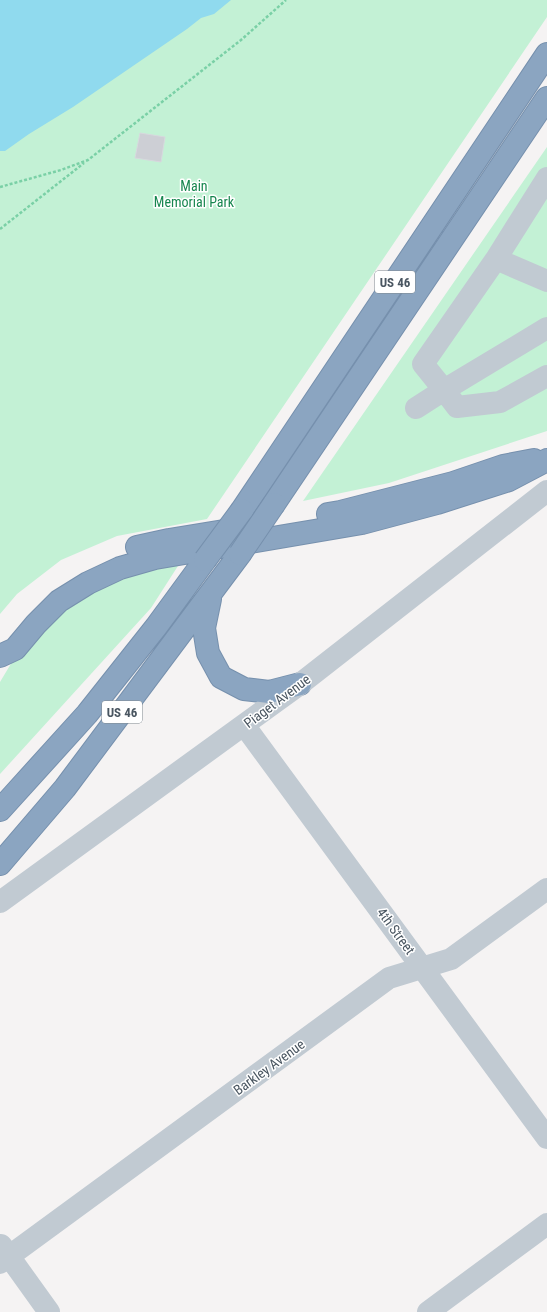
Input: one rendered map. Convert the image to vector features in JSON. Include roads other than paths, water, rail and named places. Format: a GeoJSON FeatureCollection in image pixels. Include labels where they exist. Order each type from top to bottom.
{"type":"FeatureCollection","features":[{"type":"Feature","properties":{"kind":"highway","name":"US 46"},"geometry":{"type":"LineString","coordinates":[[0,810],[87,714],[156,627],[242,510],[547,54]]}},
{"type":"Feature","properties":{"kind":"highway","name":"US 46"},"geometry":{"type":"LineString","coordinates":[[0,864],[64,788],[240,554],[547,98]]}},
{"type":"Feature","properties":{"kind":"highway"},"geometry":{"type":"LineString","coordinates":[[0,643],[21,618],[76,575],[99,562],[136,548],[169,540],[340,512],[454,483],[503,466],[547,459]]}},
{"type":"Feature","properties":{"kind":"highway"},"geometry":{"type":"LineString","coordinates":[[0,656],[15,649],[36,624],[59,601],[88,583],[120,568],[155,558],[362,523],[437,503],[509,480],[547,459]]}},
{"type":"Feature","properties":{"kind":"highway"},"geometry":{"type":"LineString","coordinates":[[210,595],[204,628],[208,653],[221,677],[244,688],[269,692],[300,684]]}},
{"type":"Feature","properties":{"kind":"street"},"geometry":{"type":"LineString","coordinates":[[547,178],[496,259],[423,364],[457,407],[500,402],[547,376]]}},
{"type":"Feature","properties":{"kind":"street"},"geometry":{"type":"LineString","coordinates":[[496,259],[547,281]]}},
{"type":"Feature","properties":{"kind":"street"},"geometry":{"type":"LineString","coordinates":[[416,408],[547,328]]}},
{"type":"Feature","properties":{"kind":"street","name":"Piaget Avenue"},"geometry":{"type":"LineString","coordinates":[[0,902],[300,684],[547,491]]}},
{"type":"Feature","properties":{"kind":"street","name":"4th Street"},"geometry":{"type":"LineString","coordinates":[[244,725],[424,968],[547,1138]]}},
{"type":"Feature","properties":{"kind":"street","name":"Barkley Avenue"},"geometry":{"type":"LineString","coordinates":[[3,1255],[389,978],[451,959],[547,889]]}},
{"type":"Feature","properties":{"kind":"street"},"geometry":{"type":"LineString","coordinates":[[428,1312],[547,1224]]}},
{"type":"Feature","properties":{"kind":"street"},"geometry":{"type":"LineString","coordinates":[[3,1255],[49,1312]]}},
{"type":"Feature","properties":{"kind":"water"},"geometry":{"type":"Polygon","coordinates":[[[0,0],[231,0],[214,14],[201,18],[73,107],[29,134],[5,151],[0,151],[0,0]]]}},
{"type":"Feature","properties":{"kind":"park label","name":"Main Memorial Park"},"geometry":{"type":"Point","coordinates":[194,194]}}]}
